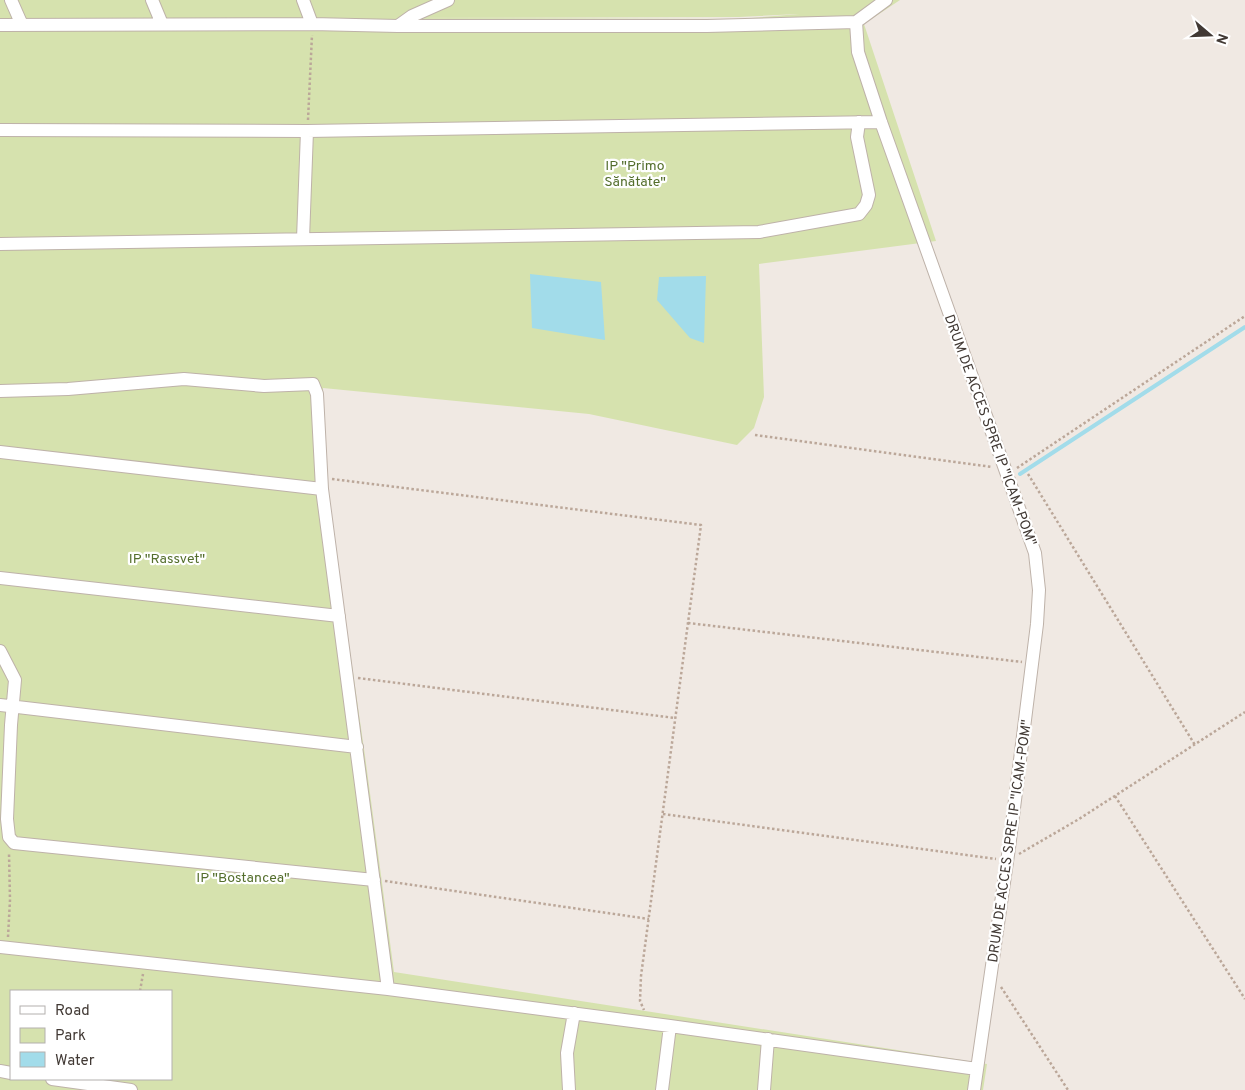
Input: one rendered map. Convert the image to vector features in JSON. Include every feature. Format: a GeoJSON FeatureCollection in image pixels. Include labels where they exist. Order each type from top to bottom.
{"type":"FeatureCollection","features":[{"type":"Feature","properties":{"kind":"street"},"geometry":{"type":"LineString","coordinates":[[11,0],[22,25]]}},
{"type":"Feature","properties":{"kind":"street"},"geometry":{"type":"LineString","coordinates":[[152,0],[162,24]]}},
{"type":"Feature","properties":{"kind":"street"},"geometry":{"type":"LineString","coordinates":[[303,0],[312,24]]}},
{"type":"Feature","properties":{"kind":"street"},"geometry":{"type":"LineString","coordinates":[[398,26],[412,16],[448,0]]}},
{"type":"Feature","properties":{"kind":"street"},"geometry":{"type":"LineString","coordinates":[[0,25],[707,26],[856,22],[886,0]]}},
{"type":"Feature","properties":{"kind":"street","name":"DRUM DE ACCES SPRE IP \"ICAM-POM\""},"geometry":{"type":"LineString","coordinates":[[856,22],[858,52],[880,122],[1035,553],[1039,590],[1038,624],[1008,860],[974,1090]]}},
{"type":"Feature","properties":{"kind":"street"},"geometry":{"type":"LineString","coordinates":[[0,244],[759,232],[859,214],[866,205],[869,195],[857,137],[859,122]]}},
{"type":"Feature","properties":{"kind":"street"},"geometry":{"type":"LineString","coordinates":[[0,130],[308,131],[880,122]]}},
{"type":"Feature","properties":{"kind":"street"},"geometry":{"type":"LineString","coordinates":[[303,239],[308,131]]}},
{"type":"Feature","properties":{"kind":"street"},"geometry":{"type":"LineString","coordinates":[[0,391],[68,389],[184,379],[264,386],[313,384],[317,394],[322,483],[388,989]]}},
{"type":"Feature","properties":{"kind":"street"},"geometry":{"type":"LineString","coordinates":[[0,452],[322,483]]}},
{"type":"Feature","properties":{"kind":"street"},"geometry":{"type":"LineString","coordinates":[[0,578],[339,616]]}},
{"type":"Feature","properties":{"kind":"street"},"geometry":{"type":"LineString","coordinates":[[0,651],[15,680],[6,706],[7,819],[12,840],[374,880]]}},
{"type":"Feature","properties":{"kind":"street"},"geometry":{"type":"LineString","coordinates":[[6,706],[356,747]]}},
{"type":"Feature","properties":{"kind":"street"},"geometry":{"type":"LineString","coordinates":[[4,948],[388,989],[650,1023],[977,1069]]}},
{"type":"Feature","properties":{"kind":"street"},"geometry":{"type":"LineString","coordinates":[[569,1090],[567,1053],[574,1013]]}},
{"type":"Feature","properties":{"kind":"street"},"geometry":{"type":"LineString","coordinates":[[662,1090],[670,1026]]}},
{"type":"Feature","properties":{"kind":"street"},"geometry":{"type":"LineString","coordinates":[[764,1090],[768,1040]]}},
{"type":"Feature","properties":{"kind":"street"},"geometry":{"type":"LineString","coordinates":[[59,1080],[131,1090]]}},
{"type":"Feature","properties":{"kind":"path"},"geometry":{"type":"LineString","coordinates":[[308,131],[312,24]]}},
{"type":"Feature","properties":{"kind":"path"},"geometry":{"type":"LineString","coordinates":[[755,435],[1007,472],[1245,316]]}},
{"type":"Feature","properties":{"kind":"path"},"geometry":{"type":"LineString","coordinates":[[1028,474],[1195,745]]}},
{"type":"Feature","properties":{"kind":"path"},"geometry":{"type":"LineString","coordinates":[[322,483],[701,525],[641,976],[640,1001],[650,1023]]}},
{"type":"Feature","properties":{"kind":"path"},"geometry":{"type":"LineString","coordinates":[[688,623],[1032,664]]}},
{"type":"Feature","properties":{"kind":"path"},"geometry":{"type":"LineString","coordinates":[[347,676],[676,718]]}},
{"type":"Feature","properties":{"kind":"path"},"geometry":{"type":"LineString","coordinates":[[663,814],[1008,860],[1079,819],[1245,712]]}},
{"type":"Feature","properties":{"kind":"path"},"geometry":{"type":"LineString","coordinates":[[1115,796],[1245,999]]}},
{"type":"Feature","properties":{"kind":"path"},"geometry":{"type":"LineString","coordinates":[[4,948],[10,900],[12,840]]}},
{"type":"Feature","properties":{"kind":"path"},"geometry":{"type":"LineString","coordinates":[[374,880],[649,920]]}},
{"type":"Feature","properties":{"kind":"path"},"geometry":{"type":"LineString","coordinates":[[140,990],[145,962]]}},
{"type":"Feature","properties":{"kind":"path"},"geometry":{"type":"LineString","coordinates":[[991,972],[1068,1090]]}},
{"type":"Feature","properties":{"kind":"green space"},"geometry":{"type":"Polygon","coordinates":[[[0,0],[900,0],[864,24],[936,241],[759,264],[764,397],[754,428],[737,445],[589,414],[323,388],[326,484],[394,972],[987,1064],[983,1090],[0,1090],[0,0]],[[799,14],[739,17],[375,18],[739,19],[799,14]]]}},
{"type":"Feature","properties":{"kind":"water"},"geometry":{"type":"Polygon","coordinates":[[[530,274],[601,282],[605,340],[532,328],[530,274]]]}},
{"type":"Feature","properties":{"kind":"water"},"geometry":{"type":"Polygon","coordinates":[[[706,276],[704,343],[690,338],[657,300],[659,277],[706,276]]]}},
{"type":"Feature","properties":{"kind":"waterway"},"geometry":{"type":"LineString","coordinates":[[1020,474],[1245,327]]}},
{"type":"Feature","properties":{"kind":"park label","name":"IP \"Primo Sănătate\""},"geometry":{"type":"Point","coordinates":[635,174]}},
{"type":"Feature","properties":{"kind":"park label","name":"IP \"Rassvet\""},"geometry":{"type":"Point","coordinates":[167,558]}},
{"type":"Feature","properties":{"kind":"park label","name":"IP \"Bostancea\""},"geometry":{"type":"Point","coordinates":[243,877]}}]}
